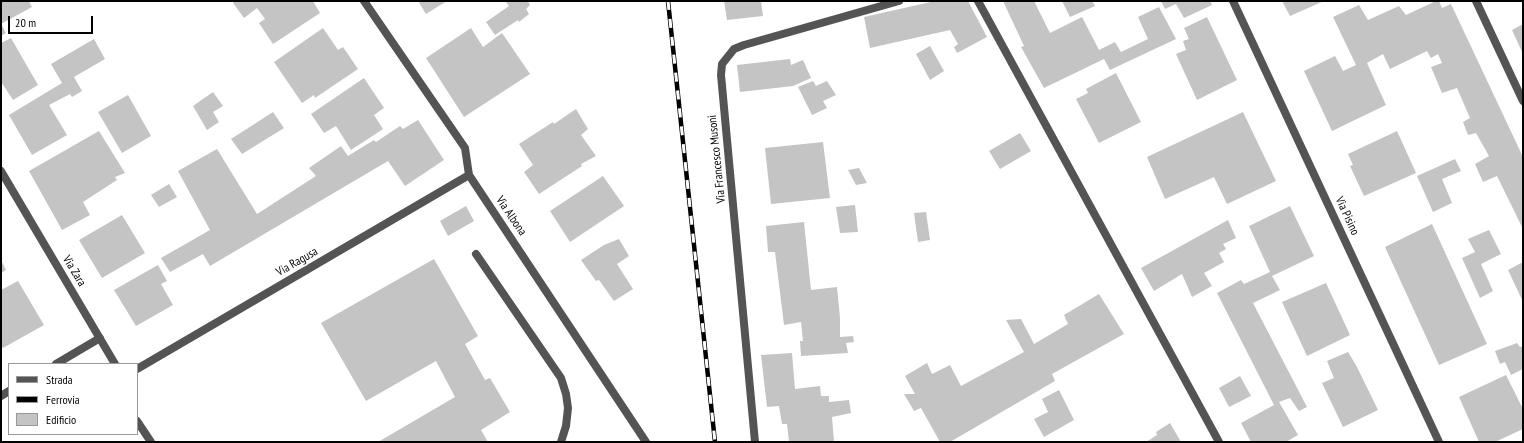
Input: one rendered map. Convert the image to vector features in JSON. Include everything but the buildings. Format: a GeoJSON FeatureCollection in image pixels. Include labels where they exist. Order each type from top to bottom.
{"type":"FeatureCollection","features":[{"type":"Feature","properties":{"kind":"street","name":"Via Albona"},"geometry":{"type":"LineString","coordinates":[[364,1],[465,148],[469,175],[646,442]]}},
{"type":"Feature","properties":{"kind":"street","name":"Via Francesco Musoni"},"geometry":{"type":"LineString","coordinates":[[755,442],[721,75],[722,64],[734,49],[744,45],[899,1]]}},
{"type":"Feature","properties":{"kind":"street"},"geometry":{"type":"LineString","coordinates":[[978,1],[1219,442]]}},
{"type":"Feature","properties":{"kind":"street","name":"Via Pisino"},"geometry":{"type":"LineString","coordinates":[[1233,1],[1439,442]]}},
{"type":"Feature","properties":{"kind":"street"},"geometry":{"type":"LineString","coordinates":[[1476,1],[1523,101]]}},
{"type":"Feature","properties":{"kind":"street","name":"Via Zara"},"geometry":{"type":"LineString","coordinates":[[1,171],[100,338]]}},
{"type":"Feature","properties":{"kind":"street","name":"Via Ragusa"},"geometry":{"type":"LineString","coordinates":[[138,368],[469,175]]}},
{"type":"Feature","properties":{"kind":"street"},"geometry":{"type":"LineString","coordinates":[[476,254],[561,378],[566,394],[568,408],[566,426],[561,442]]}},
{"type":"Feature","properties":{"kind":"street"},"geometry":{"type":"LineString","coordinates":[[58,363],[100,338],[114,363]]}},
{"type":"Feature","properties":{"kind":"street"},"geometry":{"type":"LineString","coordinates":[[138,422],[151,442]]}},
{"type":"Feature","properties":{"kind":"railway"},"geometry":{"type":"LineString","coordinates":[[668,1],[715,442]]}}]}
